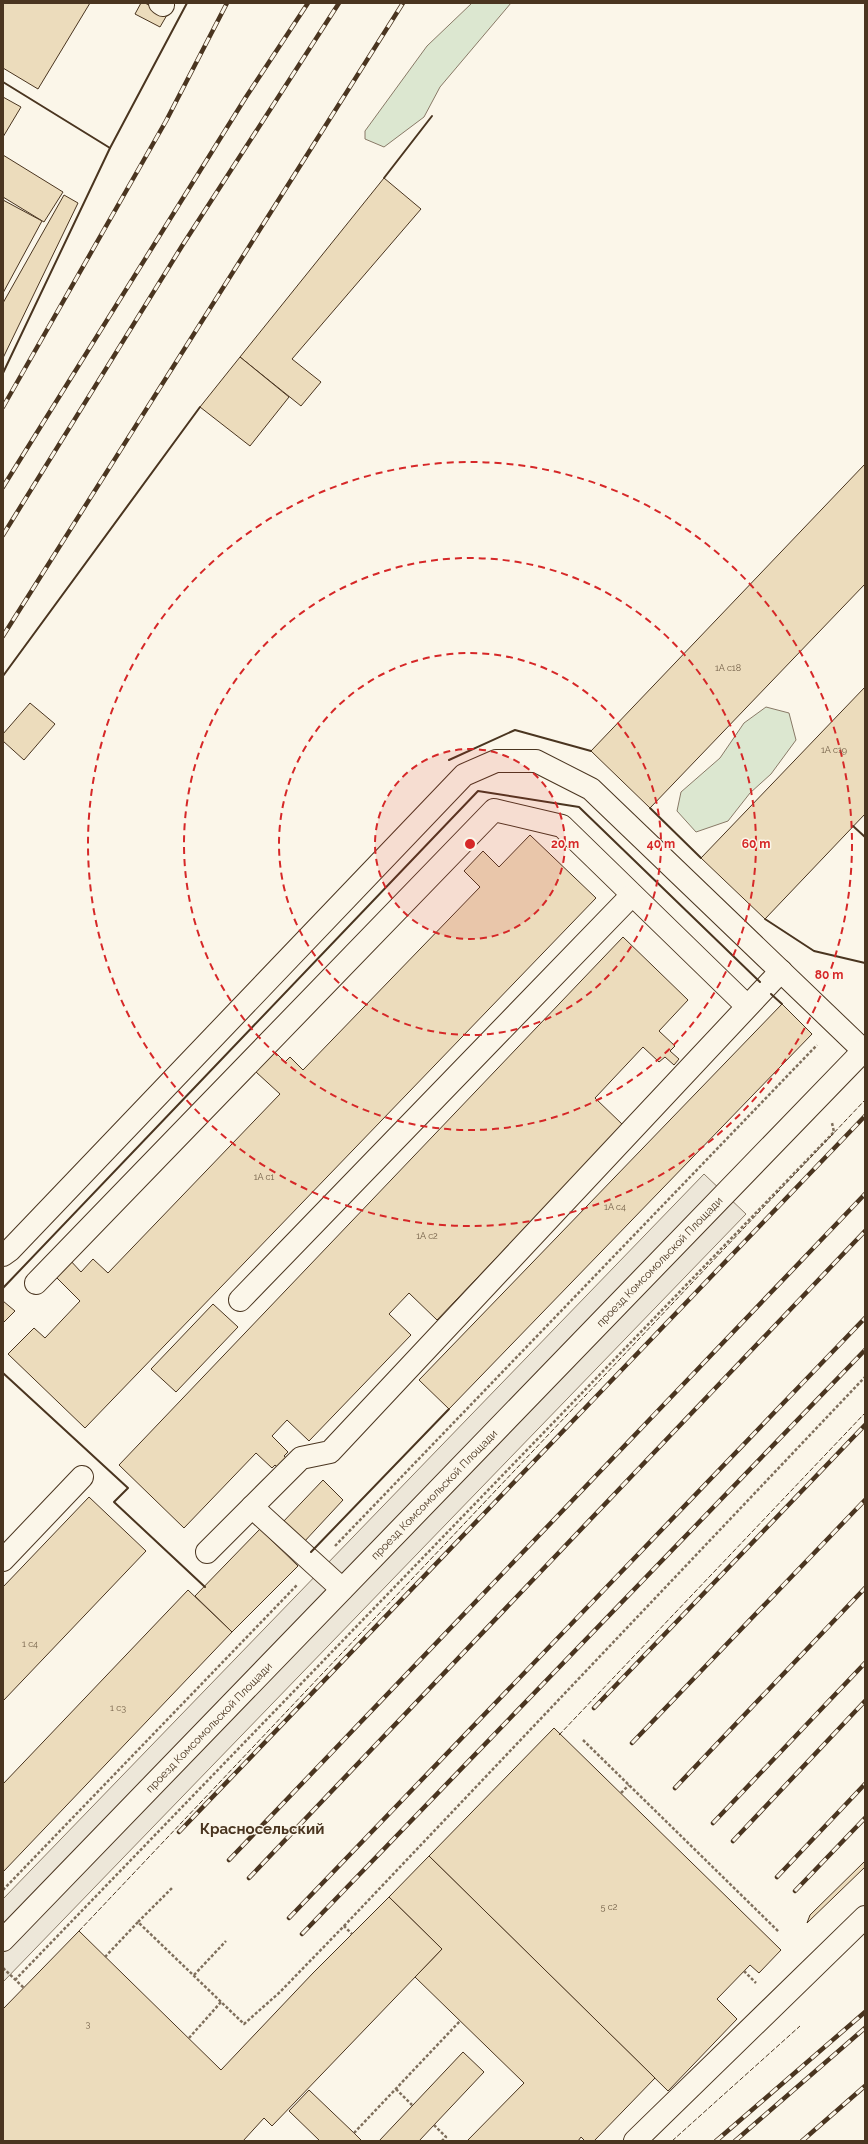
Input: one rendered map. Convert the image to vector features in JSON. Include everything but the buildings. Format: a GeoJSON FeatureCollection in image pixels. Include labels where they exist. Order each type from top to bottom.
{"type":"FeatureCollection","features":[{"type":"Feature","properties":{"kind":"street"},"geometry":{"type":"LineString","coordinates":[[3,1255],[10,1250],[464,775],[496,761],[536,761],[591,789],[780,971],[864,1049]]}},
{"type":"Feature","properties":{"kind":"street"},"geometry":{"type":"LineString","coordinates":[[36,1283],[494,810],[562,826],[747,1006]]}},
{"type":"Feature","properties":{"kind":"street"},"geometry":{"type":"LineString","coordinates":[[240,1300],[632,895]]}},
{"type":"Feature","properties":{"kind":"street"},"geometry":{"type":"LineString","coordinates":[[207,1552],[301,1458],[330,1452],[780,971]]}},
{"type":"Feature","properties":{"kind":"street","name":"проезд Комсомольской Площади"},"geometry":{"type":"LineString","coordinates":[[3,1940],[864,1049]]}},
{"type":"Feature","properties":{"kind":"street"},"geometry":{"type":"LineString","coordinates":[[3,1560],[82,1477]]}},
{"type":"Feature","properties":{"kind":"street"},"geometry":{"type":"LineString","coordinates":[[252,1507],[342,1589]]}},
{"type":"Feature","properties":{"kind":"street"},"geometry":{"type":"LineString","coordinates":[[634,2141],[865,1918]]}},
{"type":"Feature","properties":{"kind":"path"},"geometry":{"type":"LineString","coordinates":[[3,1890],[837,1025]]}},
{"type":"Feature","properties":{"kind":"path"},"geometry":{"type":"LineString","coordinates":[[16,1980],[834,1132],[827,1088]]}},
{"type":"Feature","properties":{"kind":"path"},"geometry":{"type":"LineString","coordinates":[[138,1922],[244,2024],[280,1992],[344,1926],[865,1376]]}},
{"type":"Feature","properties":{"kind":"path"},"geometry":{"type":"LineString","coordinates":[[584,1740],[780,1932]]}},
{"type":"Feature","properties":{"kind":"path"},"geometry":{"type":"LineString","coordinates":[[621,1793],[629,1785]]}},
{"type":"Feature","properties":{"kind":"path"},"geometry":{"type":"LineString","coordinates":[[105,1957],[172,1888]]}},
{"type":"Feature","properties":{"kind":"path"},"geometry":{"type":"LineString","coordinates":[[344,1926],[352,1934]]}},
{"type":"Feature","properties":{"kind":"path"},"geometry":{"type":"LineString","coordinates":[[194,1975],[226,1941]]}},
{"type":"Feature","properties":{"kind":"path"},"geometry":{"type":"LineString","coordinates":[[3,1968],[24,1988]]}},
{"type":"Feature","properties":{"kind":"path"},"geometry":{"type":"LineString","coordinates":[[189,2038],[221,2002]]}},
{"type":"Feature","properties":{"kind":"path"},"geometry":{"type":"LineString","coordinates":[[354,2133],[460,2021]]}},
{"type":"Feature","properties":{"kind":"path"},"geometry":{"type":"LineString","coordinates":[[396,2089],[412,2106]]}},
{"type":"Feature","properties":{"kind":"path"},"geometry":{"type":"LineString","coordinates":[[434,2125],[446,2137],[442,2141]]}},
{"type":"Feature","properties":{"kind":"green space"},"geometry":{"type":"Polygon","coordinates":[[[472,3],[511,3],[440,87],[424,117],[384,147],[365,139],[365,131],[427,46],[472,3]]]}},
{"type":"Feature","properties":{"kind":"green space"},"geometry":{"type":"Polygon","coordinates":[[[766,707],[789,713],[796,740],[771,774],[750,793],[728,821],[696,832],[677,811],[681,792],[720,758],[744,723],[766,707]]]}},
{"type":"Feature","properties":{"kind":"shaded area"},"geometry":{"type":"Polygon","coordinates":[[[704,1174],[746,1214],[3,1982],[3,1899],[704,1174]]]}},
{"type":"Feature","properties":{"kind":"railway"},"geometry":{"type":"LineString","coordinates":[[3,407],[166,121],[227,3]]}},
{"type":"Feature","properties":{"kind":"railway"},"geometry":{"type":"LineString","coordinates":[[3,487],[246,97],[308,3]]}},
{"type":"Feature","properties":{"kind":"railway"},"geometry":{"type":"LineString","coordinates":[[3,535],[182,246],[339,3]]}},
{"type":"Feature","properties":{"kind":"railway"},"geometry":{"type":"LineString","coordinates":[[3,636],[403,3]]}},
{"type":"Feature","properties":{"kind":"railway"},"geometry":{"type":"LineString","coordinates":[[179,1832],[865,1116]]}},
{"type":"Feature","properties":{"kind":"railway"},"geometry":{"type":"LineString","coordinates":[[229,1860],[865,1194]]}},
{"type":"Feature","properties":{"kind":"railway"},"geometry":{"type":"LineString","coordinates":[[249,1878],[865,1231]]}},
{"type":"Feature","properties":{"kind":"railway"},"geometry":{"type":"LineString","coordinates":[[289,1918],[865,1318]]}},
{"type":"Feature","properties":{"kind":"railway"},"geometry":{"type":"LineString","coordinates":[[302,1934],[865,1350]]}},
{"type":"Feature","properties":{"kind":"railway"},"geometry":{"type":"LineString","coordinates":[[594,1708],[865,1425]]}},
{"type":"Feature","properties":{"kind":"railway"},"geometry":{"type":"LineString","coordinates":[[632,1743],[865,1500]]}},
{"type":"Feature","properties":{"kind":"railway"},"geometry":{"type":"LineString","coordinates":[[675,1788],[865,1588]]}},
{"type":"Feature","properties":{"kind":"railway"},"geometry":{"type":"LineString","coordinates":[[713,1823],[865,1663]]}},
{"type":"Feature","properties":{"kind":"railway"},"geometry":{"type":"LineString","coordinates":[[733,1841],[865,1701]]}},
{"type":"Feature","properties":{"kind":"railway"},"geometry":{"type":"LineString","coordinates":[[777,1877],[865,1784]]}},
{"type":"Feature","properties":{"kind":"railway"},"geometry":{"type":"LineString","coordinates":[[795,1891],[865,1818]]}},
{"type":"Feature","properties":{"kind":"railway"},"geometry":{"type":"LineString","coordinates":[[716,2141],[865,2012]]}},
{"type":"Feature","properties":{"kind":"railway"},"geometry":{"type":"LineString","coordinates":[[735,2141],[865,2028]]}},
{"type":"Feature","properties":{"kind":"railway"},"geometry":{"type":"LineString","coordinates":[[802,2141],[865,2086]]}},
{"type":"Feature","properties":{"kind":"fence"},"geometry":{"type":"LineString","coordinates":[[79,1931],[865,1100]]}},
{"type":"Feature","properties":{"kind":"fence"},"geometry":{"type":"LineString","coordinates":[[559,1735],[865,1413]]}},
{"type":"Feature","properties":{"kind":"fence"},"geometry":{"type":"LineString","coordinates":[[672,2141],[800,2026]]}},
{"type":"Feature","properties":{"kind":"wall"},"geometry":{"type":"LineString","coordinates":[[3,373],[110,148],[187,3]]}},
{"type":"Feature","properties":{"kind":"wall"},"geometry":{"type":"LineString","coordinates":[[3,82],[110,148]]}},
{"type":"Feature","properties":{"kind":"wall"},"geometry":{"type":"LineString","coordinates":[[384,178],[432,116]]}},
{"type":"Feature","properties":{"kind":"wall"},"geometry":{"type":"LineString","coordinates":[[3,676],[200,407]]}},
{"type":"Feature","properties":{"kind":"wall"},"geometry":{"type":"LineString","coordinates":[[449,760],[515,730],[591,751]]}},
{"type":"Feature","properties":{"kind":"wall"},"geometry":{"type":"LineString","coordinates":[[3,1288],[478,791],[579,807],[760,982]]}},
{"type":"Feature","properties":{"kind":"wall"},"geometry":{"type":"LineString","coordinates":[[650,808],[701,858]]}},
{"type":"Feature","properties":{"kind":"wall"},"geometry":{"type":"LineString","coordinates":[[853,826],[865,837]]}},
{"type":"Feature","properties":{"kind":"wall"},"geometry":{"type":"LineString","coordinates":[[765,919],[814,951],[865,963]]}},
{"type":"Feature","properties":{"kind":"wall"},"geometry":{"type":"LineString","coordinates":[[771,994],[782,1004]]}},
{"type":"Feature","properties":{"kind":"wall"},"geometry":{"type":"LineString","coordinates":[[3,1373],[128,1488],[114,1502],[205,1587]]}},
{"type":"Feature","properties":{"kind":"wall"},"geometry":{"type":"LineString","coordinates":[[311,1552],[449,1409]]}},
{"type":"Feature","properties":{"kind":"district","name":"Красносельский"},"geometry":{"type":"Point","coordinates":[262,1829]}}]}
